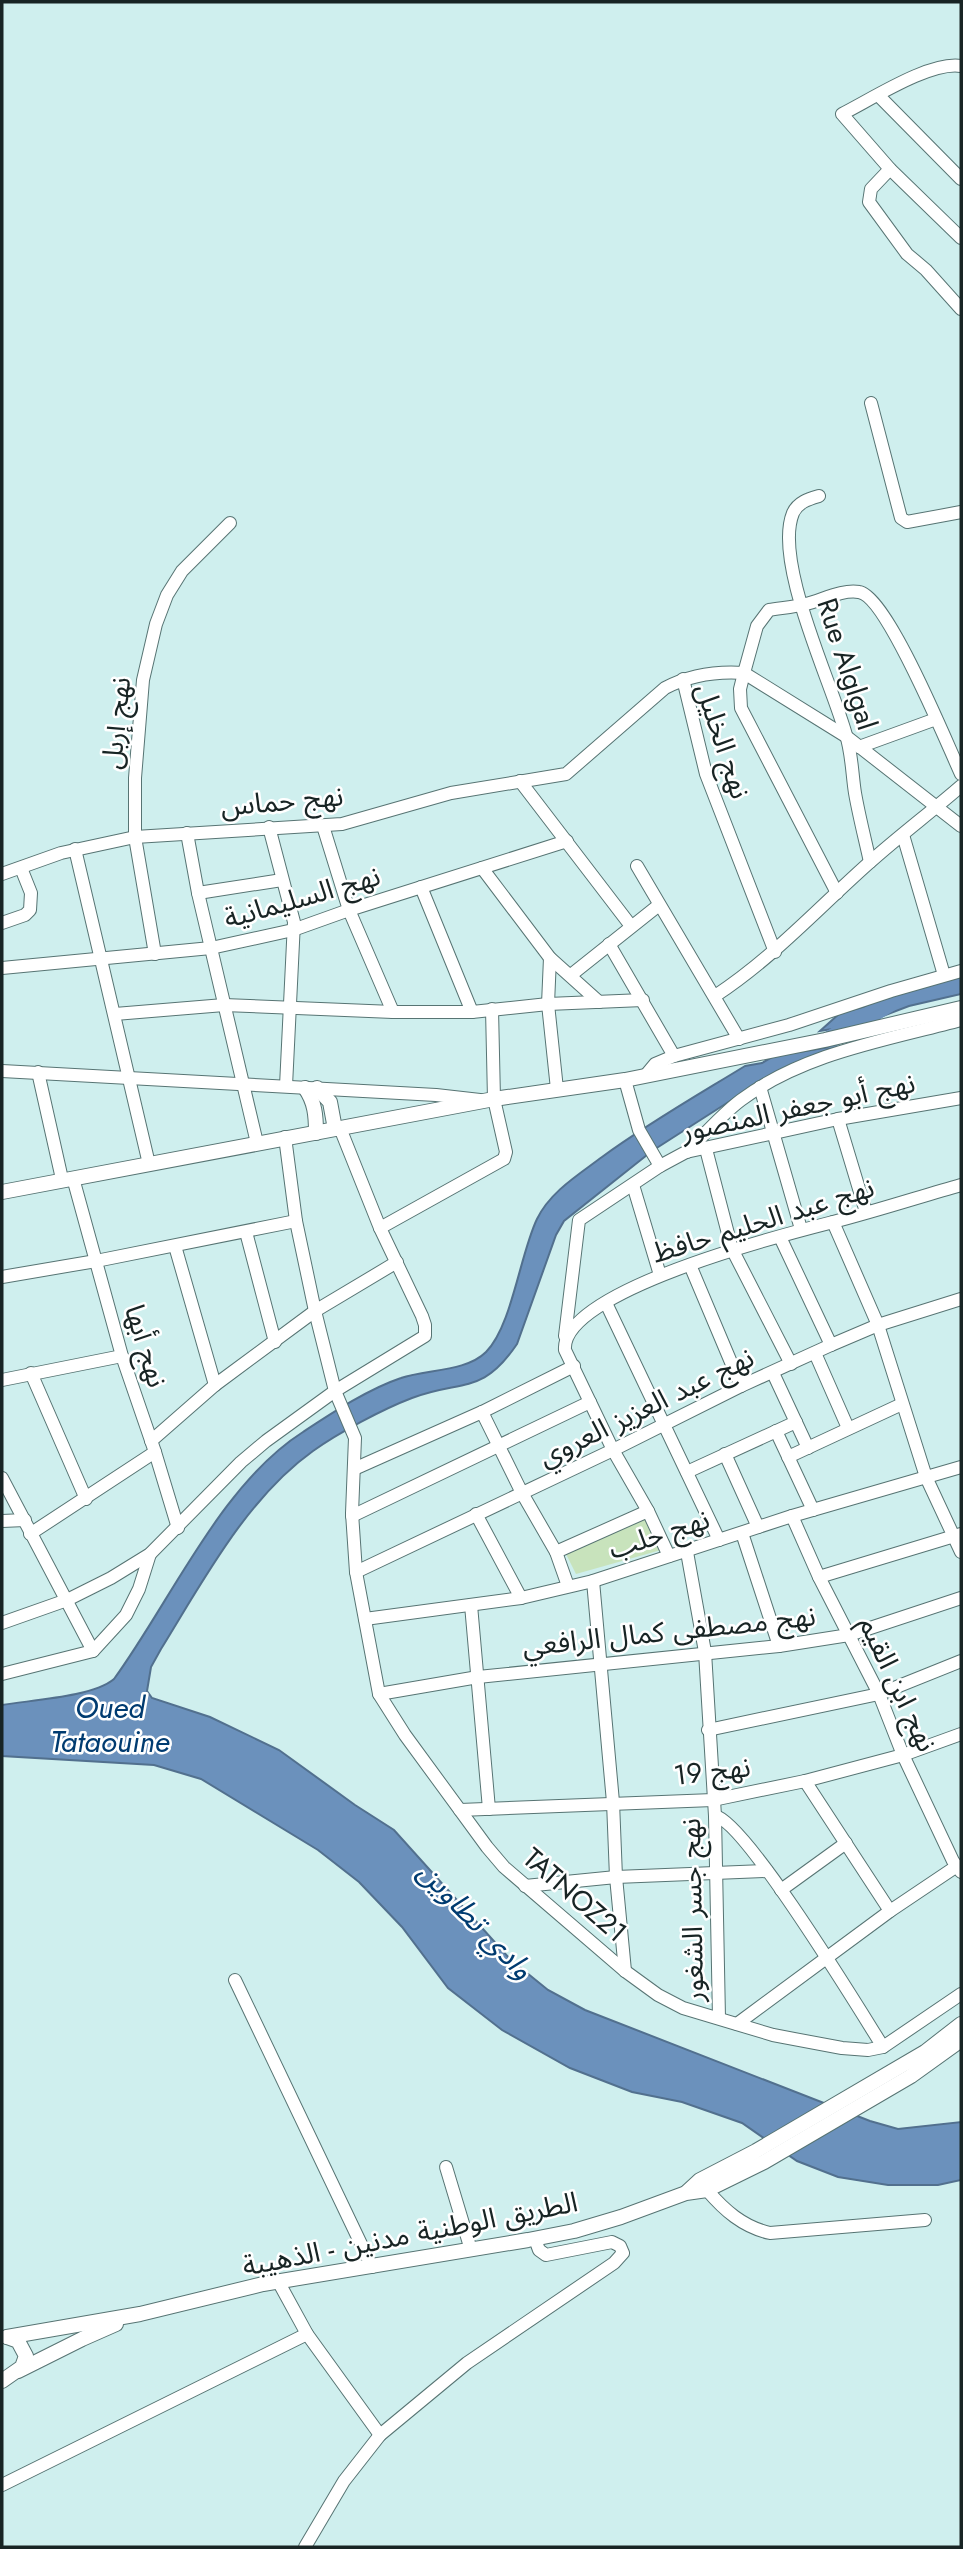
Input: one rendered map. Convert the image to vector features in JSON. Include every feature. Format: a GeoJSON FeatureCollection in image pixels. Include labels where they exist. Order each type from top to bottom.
{"type":"FeatureCollection","features":[{"type":"Feature","properties":{"kind":"main road"},"geometry":{"type":"LineString","coordinates":[[2,1192],[490,1099],[625,1080],[825,1040],[961,1008]]}},
{"type":"Feature","properties":{"kind":"main road"},"geometry":{"type":"LineString","coordinates":[[311,1088],[330,1102],[337,1129]]}},
{"type":"Feature","properties":{"kind":"main road"},"geometry":{"type":"LineString","coordinates":[[311,1088],[316,1133]]}},
{"type":"Feature","properties":{"kind":"main road","name":"الطريق الوطنية مدنين - الذهيبة"},"geometry":{"type":"LineString","coordinates":[[4,2338],[140,2314],[278,2281],[535,2239],[597,2224],[686,2193],[707,2190],[862,2097],[961,2024]]}},
{"type":"Feature","properties":{"kind":"main road","name":"الطريق الوطنية مدنين - الذهيبة"},"geometry":{"type":"LineString","coordinates":[[862,2097],[911,2076],[961,2040]]}},
{"type":"Feature","properties":{"kind":"main road","name":"الطريق الوطنية مدنين - الذهيبة"},"geometry":{"type":"LineString","coordinates":[[686,2193],[700,2180],[760,2157]]}},
{"type":"Feature","properties":{"kind":"main road","name":"الطريق الوطنية مدنين - الذهيبة"},"geometry":{"type":"LineString","coordinates":[[2,2381],[82,2339],[140,2314]]}},
{"type":"Feature","properties":{"kind":"main road","name":"الطريق الوطنية مدنين - الذهيبة"},"geometry":{"type":"LineString","coordinates":[[4,2338],[18,2341],[25,2351],[24,2362],[18,2371]]}},
{"type":"Feature","properties":{"kind":"street"},"geometry":{"type":"LineString","coordinates":[[961,65],[949,64],[932,69],[842,114],[890,169],[961,238]]}},
{"type":"Feature","properties":{"kind":"street"},"geometry":{"type":"LineString","coordinates":[[879,96],[961,179]]}},
{"type":"Feature","properties":{"kind":"street"},"geometry":{"type":"LineString","coordinates":[[890,169],[871,189],[869,202],[907,254],[926,270],[961,309]]}},
{"type":"Feature","properties":{"kind":"street"},"geometry":{"type":"LineString","coordinates":[[872,403],[901,518],[907,522],[961,512]]}},
{"type":"Feature","properties":{"kind":"street","name":"Rue Alglgal"},"geometry":{"type":"LineString","coordinates":[[819,496],[799,505],[793,514],[790,525],[792,565],[802,605],[847,737],[855,794],[870,862]]}},
{"type":"Feature","properties":{"kind":"street","name":"نهج إربل"},"geometry":{"type":"LineString","coordinates":[[155,954],[135,837],[135,778],[143,680],[156,624],[167,595],[182,571],[230,523]]}},
{"type":"Feature","properties":{"kind":"street"},"geometry":{"type":"LineString","coordinates":[[837,893],[741,708],[740,689],[757,626],[769,610],[802,605],[850,592],[867,594],[897,637],[961,774]]}},
{"type":"Feature","properties":{"kind":"street"},"geometry":{"type":"LineString","coordinates":[[683,679],[713,673],[744,673],[847,737],[961,826]]}},
{"type":"Feature","properties":{"kind":"street","name":"نهج الخليل"},"geometry":{"type":"LineString","coordinates":[[566,774],[647,702],[665,688],[683,679],[706,774],[775,952]]}},
{"type":"Feature","properties":{"kind":"street"},"geometry":{"type":"LineString","coordinates":[[859,747],[936,719]]}},
{"type":"Feature","properties":{"kind":"street"},"geometry":{"type":"LineString","coordinates":[[948,747],[961,741]]}},
{"type":"Feature","properties":{"kind":"street","name":"نهج حماس"},"geometry":{"type":"LineString","coordinates":[[2,874],[75,849],[135,837],[269,827],[323,827],[451,793],[566,774]]}},
{"type":"Feature","properties":{"kind":"street"},"geometry":{"type":"LineString","coordinates":[[520,781],[631,926]]}},
{"type":"Feature","properties":{"kind":"street"},"geometry":{"type":"LineString","coordinates":[[715,996],[750,973],[775,952],[870,862],[961,786]]}},
{"type":"Feature","properties":{"kind":"street"},"geometry":{"type":"LineString","coordinates":[[269,827],[293,913],[286,1086]]}},
{"type":"Feature","properties":{"kind":"street"},"geometry":{"type":"LineString","coordinates":[[323,827],[349,909],[393,1012]]}},
{"type":"Feature","properties":{"kind":"street"},"geometry":{"type":"LineString","coordinates":[[187,833],[198,893],[257,1143]]}},
{"type":"Feature","properties":{"kind":"street"},"geometry":{"type":"LineString","coordinates":[[903,835],[944,975]]}},
{"type":"Feature","properties":{"kind":"street","name":"نهج السليمانية"},"geometry":{"type":"LineString","coordinates":[[2,968],[211,948],[293,930],[349,909],[566,841]]}},
{"type":"Feature","properties":{"kind":"street"},"geometry":{"type":"LineString","coordinates":[[75,849],[149,1164]]}},
{"type":"Feature","properties":{"kind":"street"},"geometry":{"type":"LineString","coordinates":[[637,866],[739,1039]]}},
{"type":"Feature","properties":{"kind":"street"},"geometry":{"type":"LineString","coordinates":[[2,923],[30,910],[31,892],[21,868]]}},
{"type":"Feature","properties":{"kind":"street"},"geometry":{"type":"LineString","coordinates":[[482,868],[550,958],[599,1002]]}},
{"type":"Feature","properties":{"kind":"street"},"geometry":{"type":"LineString","coordinates":[[198,893],[282,880]]}},
{"type":"Feature","properties":{"kind":"street"},"geometry":{"type":"LineString","coordinates":[[421,887],[472,1012]]}},
{"type":"Feature","properties":{"kind":"street"},"geometry":{"type":"LineString","coordinates":[[571,975],[659,905]]}},
{"type":"Feature","properties":{"kind":"street"},"geometry":{"type":"LineString","coordinates":[[609,944],[674,1056]]}},
{"type":"Feature","properties":{"kind":"street"},"geometry":{"type":"LineString","coordinates":[[550,958],[548,1004],[557,1089]]}},
{"type":"Feature","properties":{"kind":"street"},"geometry":{"type":"LineString","coordinates":[[648,1075],[655,1064],[674,1056],[835,1011],[961,971]]}},
{"type":"Feature","properties":{"kind":"street"},"geometry":{"type":"LineString","coordinates":[[115,1014],[224,1005],[393,1012],[472,1012],[548,1004],[643,1000]]}},
{"type":"Feature","properties":{"kind":"street"},"geometry":{"type":"LineString","coordinates":[[380,1228],[504,1159],[506,1152],[490,1099],[492,1009]]}},
{"type":"Feature","properties":{"kind":"street"},"geometry":{"type":"LineString","coordinates":[[686,1152],[740,1101],[800,1066],[830,1055],[961,1020]]}},
{"type":"Feature","properties":{"kind":"street"},"geometry":{"type":"LineString","coordinates":[[2,1071],[490,1099]]}},
{"type":"Feature","properties":{"kind":"street","name":"نهج أبها"},"geometry":{"type":"LineString","coordinates":[[37,1072],[67,1179],[96,1262],[122,1356],[178,1528]]}},
{"type":"Feature","properties":{"kind":"street"},"geometry":{"type":"LineString","coordinates":[[625,1080],[639,1130],[660,1166]]}},
{"type":"Feature","properties":{"kind":"street"},"geometry":{"type":"LineString","coordinates":[[760,1087],[801,1229]]}},
{"type":"Feature","properties":{"kind":"street","name":"نهج أبو جعفر المنصور"},"geometry":{"type":"LineString","coordinates":[[565,1347],[579,1220],[660,1166],[686,1152],[774,1131],[961,1098]]}},
{"type":"Feature","properties":{"kind":"street"},"geometry":{"type":"LineString","coordinates":[[838,1118],[866,1212]]}},
{"type":"Feature","properties":{"kind":"street"},"geometry":{"type":"LineString","coordinates":[[2,1623],[67,1600],[111,1578],[150,1553],[242,1462],[335,1391],[420,1339],[426,1332],[422,1316],[337,1129]]}},
{"type":"Feature","properties":{"kind":"street"},"geometry":{"type":"LineString","coordinates":[[285,1137],[296,1221],[335,1391]]}},
{"type":"Feature","properties":{"kind":"street"},"geometry":{"type":"LineString","coordinates":[[706,1149],[732,1250],[791,1364]]}},
{"type":"Feature","properties":{"kind":"street"},"geometry":{"type":"LineString","coordinates":[[633,1185],[660,1275]]}},
{"type":"Feature","properties":{"kind":"street","name":"نهج عبد الحليم حافظ"},"geometry":{"type":"LineString","coordinates":[[565,1347],[568,1333],[575,1325],[606,1303],[660,1275],[801,1229],[961,1185]]}},
{"type":"Feature","properties":{"kind":"street"},"geometry":{"type":"LineString","coordinates":[[2,1277],[96,1262],[296,1221]]}},
{"type":"Feature","properties":{"kind":"street"},"geometry":{"type":"LineString","coordinates":[[833,1222],[878,1325],[926,1477],[957,1535],[961,1552]]}},
{"type":"Feature","properties":{"kind":"street"},"geometry":{"type":"LineString","coordinates":[[246,1232],[275,1342]]}},
{"type":"Feature","properties":{"kind":"street"},"geometry":{"type":"LineString","coordinates":[[780,1237],[831,1345]]}},
{"type":"Feature","properties":{"kind":"street"},"geometry":{"type":"LineString","coordinates":[[175,1246],[215,1385]]}},
{"type":"Feature","properties":{"kind":"street"},"geometry":{"type":"LineString","coordinates":[[30,1534],[86,1499],[153,1446],[215,1385],[315,1311],[397,1262]]}},
{"type":"Feature","properties":{"kind":"street"},"geometry":{"type":"LineString","coordinates":[[690,1265],[741,1386]]}},
{"type":"Feature","properties":{"kind":"street","name":"نهج عبد العزيز العروي"},"geometry":{"type":"LineString","coordinates":[[356,1572],[831,1345],[878,1325],[961,1299]]}},
{"type":"Feature","properties":{"kind":"street"},"geometry":{"type":"LineString","coordinates":[[606,1303],[719,1539]]}},
{"type":"Feature","properties":{"kind":"street"},"geometry":{"type":"LineString","coordinates":[[565,1347],[613,1450],[648,1511],[669,1556]]}},
{"type":"Feature","properties":{"kind":"street"},"geometry":{"type":"LineString","coordinates":[[815,1353],[848,1428]]}},
{"type":"Feature","properties":{"kind":"street"},"geometry":{"type":"LineString","coordinates":[[2,1380],[122,1356]]}},
{"type":"Feature","properties":{"kind":"street"},"geometry":{"type":"LineString","coordinates":[[354,1469],[482,1412],[574,1366]]}},
{"type":"Feature","properties":{"kind":"street"},"geometry":{"type":"LineString","coordinates":[[31,1373],[86,1499]]}},
{"type":"Feature","properties":{"kind":"street"},"geometry":{"type":"LineString","coordinates":[[774,1373],[808,1448]]}},
{"type":"Feature","properties":{"kind":"street","name":"TATNOZ21"},"geometry":{"type":"LineString","coordinates":[[335,1391],[354,1431],[356,1444],[352,1516],[356,1572],[379,1694],[405,1735],[499,1861],[625,1971],[669,2001],[737,2024],[817,2045],[868,2050],[883,2047]]}},
{"type":"Feature","properties":{"kind":"street"},"geometry":{"type":"LineString","coordinates":[[352,1516],[590,1402]]}},
{"type":"Feature","properties":{"kind":"street"},"geometry":{"type":"LineString","coordinates":[[788,1457],[902,1404]]}},
{"type":"Feature","properties":{"kind":"street"},"geometry":{"type":"LineString","coordinates":[[482,1412],[522,1493],[556,1552],[568,1586]]}},
{"type":"Feature","properties":{"kind":"street"},"geometry":{"type":"LineString","coordinates":[[687,1472],[796,1422]]}},
{"type":"Feature","properties":{"kind":"street"},"geometry":{"type":"LineString","coordinates":[[776,1431],[813,1510]]}},
{"type":"Feature","properties":{"kind":"street"},"geometry":{"type":"LineString","coordinates":[[725,1454],[758,1527]]}},
{"type":"Feature","properties":{"kind":"street","name":"نهج حلب"},"geometry":{"type":"LineString","coordinates":[[365,1619],[521,1598],[593,1581],[792,1516],[961,1466]]}},
{"type":"Feature","properties":{"kind":"street"},"geometry":{"type":"LineString","coordinates":[[2,1478],[93,1651]]}},
{"type":"Feature","properties":{"kind":"street"},"geometry":{"type":"LineString","coordinates":[[556,1552],[648,1511]]}},
{"type":"Feature","properties":{"kind":"street"},"geometry":{"type":"LineString","coordinates":[[476,1514],[521,1598]]}},
{"type":"Feature","properties":{"kind":"street","name":"نهج ابن القيم"},"geometry":{"type":"LineString","coordinates":[[792,1516],[819,1577],[879,1694],[903,1755],[958,1863]]}},
{"type":"Feature","properties":{"kind":"street"},"geometry":{"type":"LineString","coordinates":[[2,1521],[25,1520]]}},
{"type":"Feature","properties":{"kind":"street"},"geometry":{"type":"LineString","coordinates":[[742,1533],[779,1646]]}},
{"type":"Feature","properties":{"kind":"street"},"geometry":{"type":"LineString","coordinates":[[819,1577],[957,1535]]}},
{"type":"Feature","properties":{"kind":"street","name":"نهج جسر الشغور"},"geometry":{"type":"LineString","coordinates":[[687,1552],[705,1652],[715,1816],[719,2018]]}},
{"type":"Feature","properties":{"kind":"street"},"geometry":{"type":"LineString","coordinates":[[2,1674],[93,1651],[125,1615],[139,1589],[150,1553]]}},
{"type":"Feature","properties":{"kind":"street"},"geometry":{"type":"LineString","coordinates":[[593,1581],[625,1971]]}},
{"type":"Feature","properties":{"kind":"street","name":"نهج مصطفى كمال الرافعي"},"geometry":{"type":"LineString","coordinates":[[379,1694],[478,1677],[779,1646],[849,1634],[961,1598]]}},
{"type":"Feature","properties":{"kind":"street"},"geometry":{"type":"LineString","coordinates":[[471,1605],[489,1809]]}},
{"type":"Feature","properties":{"kind":"street"},"geometry":{"type":"LineString","coordinates":[[709,1730],[879,1694],[961,1661]]}},
{"type":"Feature","properties":{"kind":"street","name":"نهج 19"},"geometry":{"type":"LineString","coordinates":[[460,1810],[713,1800],[804,1781],[903,1755],[961,1734]]}},
{"type":"Feature","properties":{"kind":"street"},"geometry":{"type":"LineString","coordinates":[[804,1781],[890,1911]]}},
{"type":"Feature","properties":{"kind":"street"},"geometry":{"type":"LineString","coordinates":[[715,1816],[721,1817],[729,1824],[768,1871],[883,2047],[961,1994]]}},
{"type":"Feature","properties":{"kind":"street"},"geometry":{"type":"LineString","coordinates":[[781,1890],[846,1843]]}},
{"type":"Feature","properties":{"kind":"street"},"geometry":{"type":"LineString","coordinates":[[737,2024],[958,1863]]}},
{"type":"Feature","properties":{"kind":"street"},"geometry":{"type":"LineString","coordinates":[[525,1886],[616,1877],[768,1871]]}},
{"type":"Feature","properties":{"kind":"street"},"geometry":{"type":"LineString","coordinates":[[235,1980],[372,2267]]}},
{"type":"Feature","properties":{"kind":"street"},"geometry":{"type":"LineString","coordinates":[[446,2167],[471,2250]]}},
{"type":"Feature","properties":{"kind":"street"},"geometry":{"type":"LineString","coordinates":[[707,2190],[726,2211],[742,2222],[770,2233],[925,2220]]}},
{"type":"Feature","properties":{"kind":"street"},"geometry":{"type":"LineString","coordinates":[[305,2547],[344,2481],[380,2435],[467,2363],[614,2263],[623,2253],[621,2246],[612,2242],[545,2255],[539,2250],[535,2239]]}},
{"type":"Feature","properties":{"kind":"street"},"geometry":{"type":"LineString","coordinates":[[278,2281],[307,2334],[380,2435]]}},
{"type":"Feature","properties":{"kind":"street"},"geometry":{"type":"LineString","coordinates":[[2,2484],[307,2334]]}},
{"type":"Feature","properties":{"kind":"green space"},"geometry":{"type":"Polygon","coordinates":[[[645,1515],[661,1550],[576,1574],[565,1552],[645,1515]]]}},
{"type":"Feature","properties":{"kind":"water"},"geometry":{"type":"Polygon","coordinates":[[[961,981],[961,994],[909,1006],[862,1024],[820,1031],[840,1013],[961,981]]]}},
{"type":"Feature","properties":{"kind":"water","name":"Oued Tataouine"},"geometry":{"type":"Polygon","coordinates":[[[836,1046],[755,1085],[652,1151],[564,1221],[556,1235],[517,1344],[493,1372],[482,1379],[429,1392],[388,1408],[323,1444],[289,1470],[247,1516],[210,1569],[151,1667],[147,1691],[152,1698],[210,1717],[279,1750],[394,1830],[511,1960],[548,1990],[585,2010],[870,2121],[898,2129],[961,2122],[961,2180],[938,2185],[888,2185],[838,2177],[797,2161],[742,2123],[682,2102],[632,2092],[570,2068],[502,2030],[448,1988],[402,1927],[359,1882],[318,1850],[201,1779],[154,1765],[2,1756],[2,1705],[77,1694],[114,1679],[222,1512],[274,1454],[326,1417],[376,1388],[411,1375],[457,1367],[486,1352],[503,1325],[537,1219],[549,1200],[565,1185],[636,1133],[745,1066],[762,1063],[774,1056],[836,1046]]]}},
{"type":"Feature","properties":{"kind":"waterway"},"geometry":{"type":"LineString","coordinates":[[831,1039],[899,997],[961,983]]}},
{"type":"Feature","properties":{"kind":"water label","name":"وادي تطاوين"},"geometry":{"type":"Point","coordinates":[476,1920]}}]}
